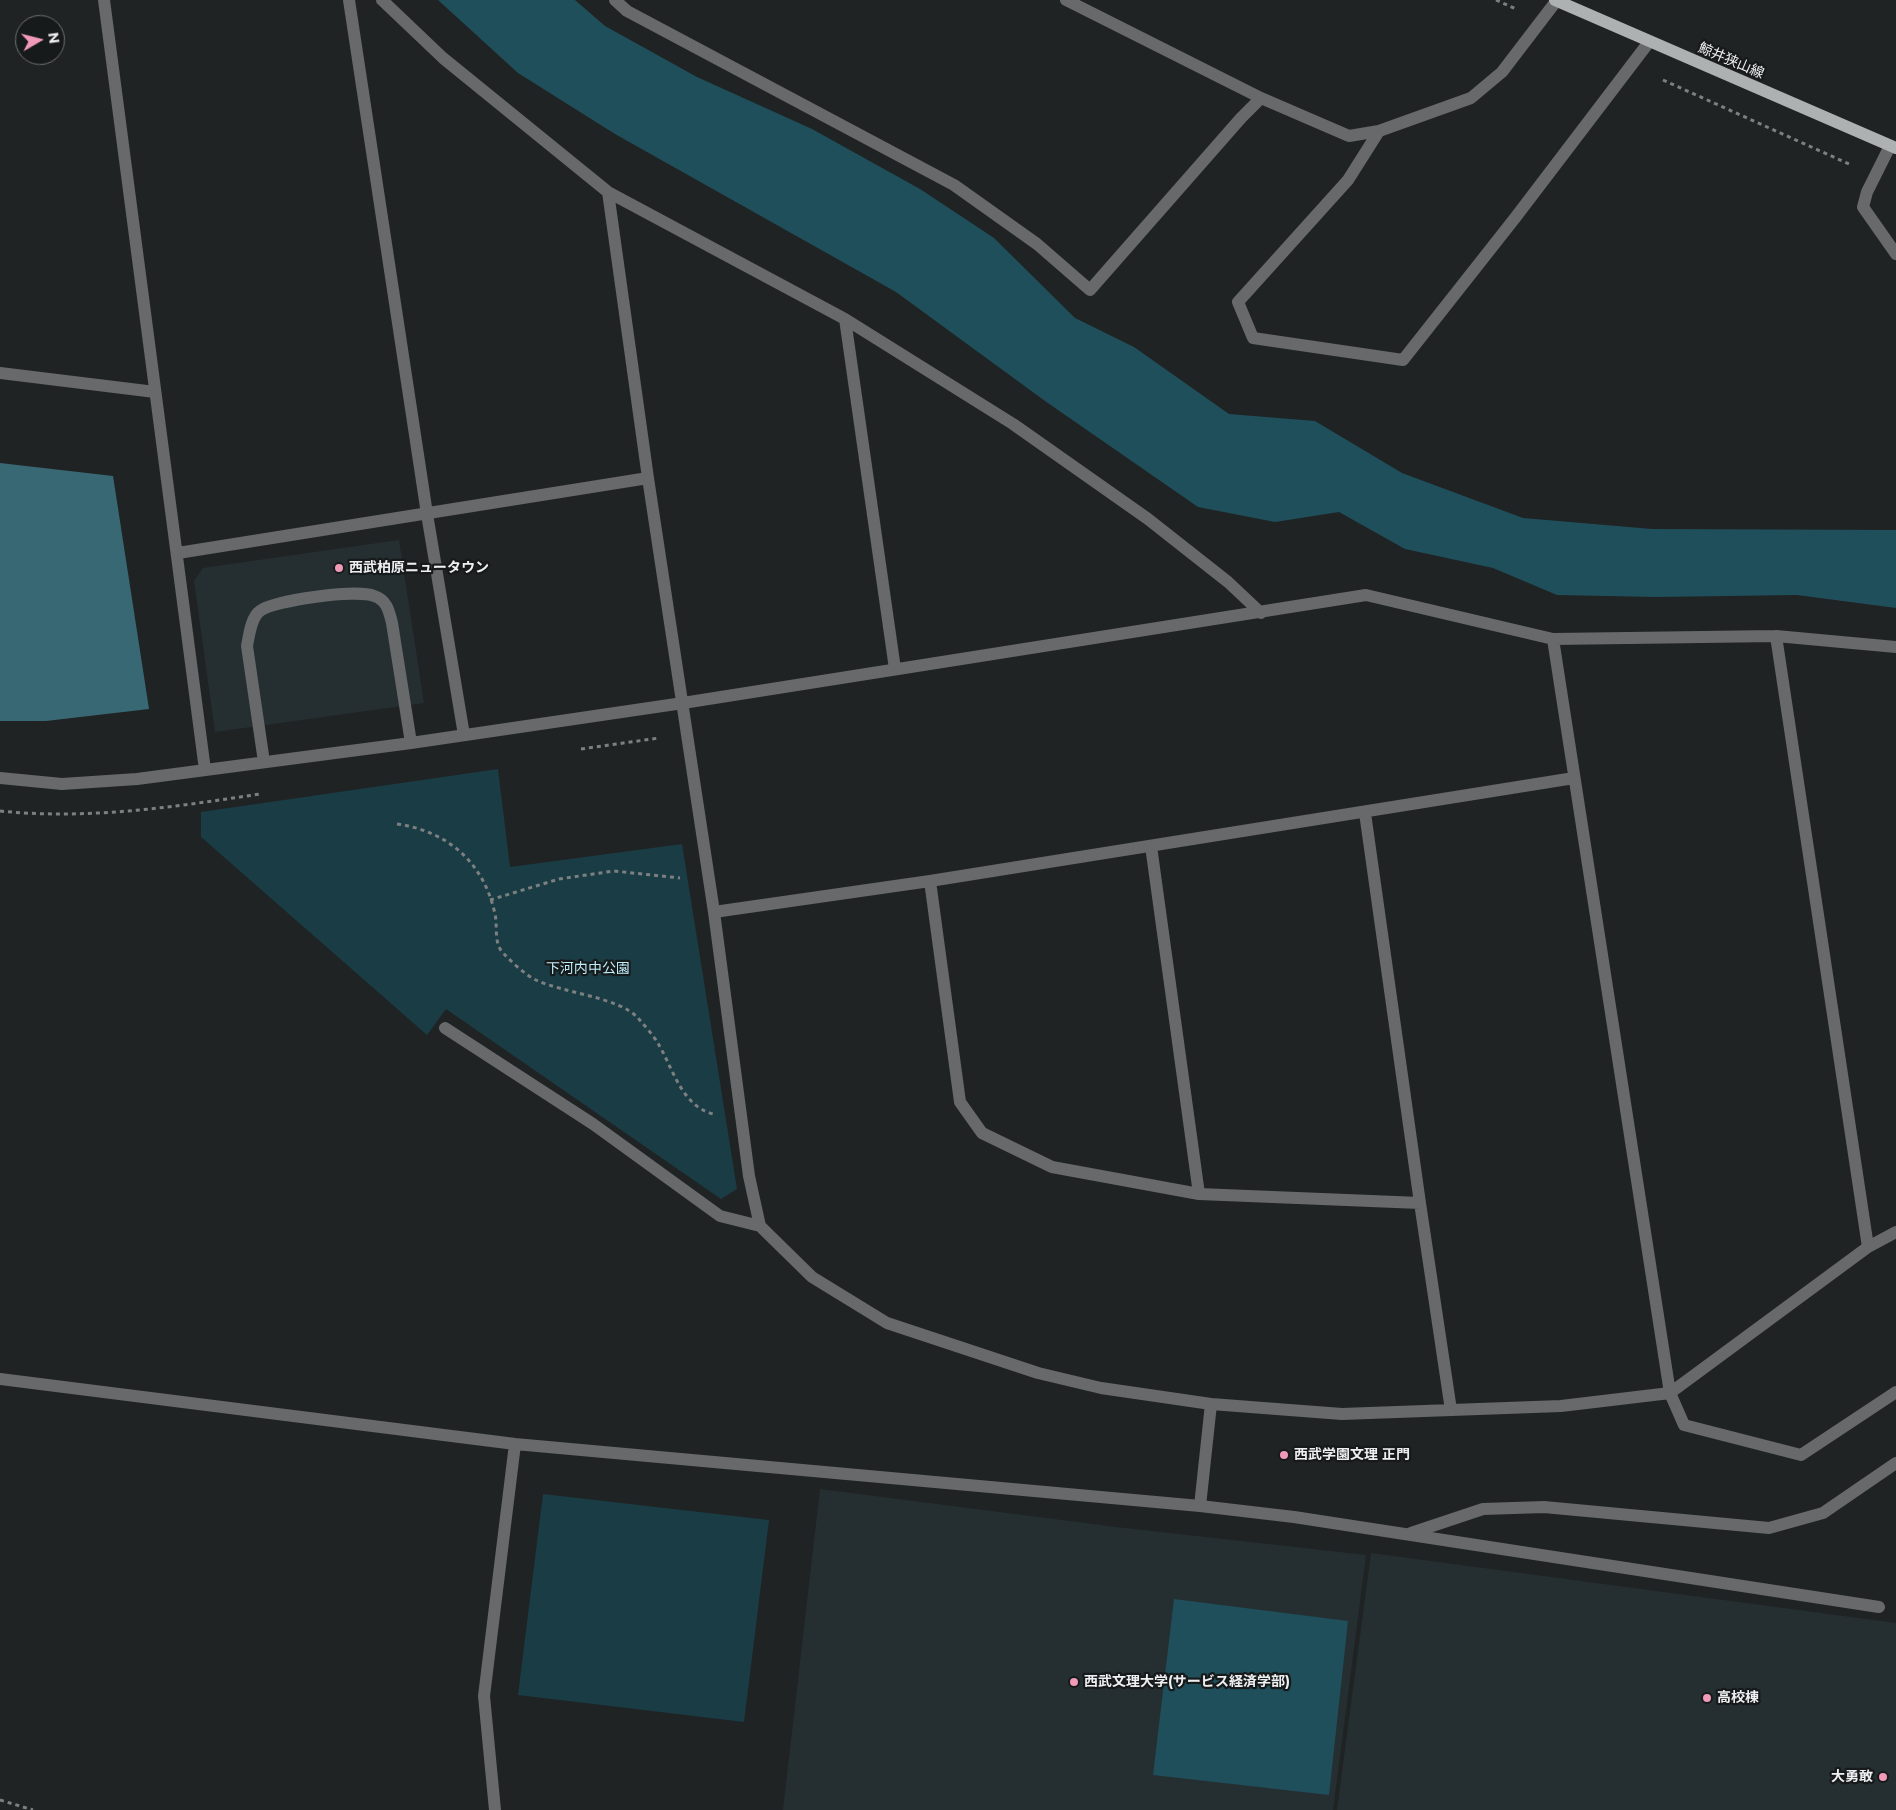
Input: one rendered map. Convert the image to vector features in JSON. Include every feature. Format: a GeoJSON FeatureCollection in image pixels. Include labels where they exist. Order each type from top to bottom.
{"type":"FeatureCollection","features":[{"type":"Feature","properties":{"kind":"main road","name":"鯨井狭山線"},"geometry":{"type":"LineString","coordinates":[[1556,0],[1893,147]]}},
{"type":"Feature","properties":{"kind":"street"},"geometry":{"type":"LineString","coordinates":[[104,0],[205,770]]}},
{"type":"Feature","properties":{"kind":"street"},"geometry":{"type":"LineString","coordinates":[[348,0],[427,514],[464,735]]}},
{"type":"Feature","properties":{"kind":"street"},"geometry":{"type":"LineString","coordinates":[[382,0],[443,58],[608,192],[845,319],[1021,429],[1148,519],[1228,582],[1261,613]]}},
{"type":"Feature","properties":{"kind":"street"},"geometry":{"type":"LineString","coordinates":[[615,0],[631,6],[954,185],[1037,244],[1090,290],[1241,118],[1262,98]]}},
{"type":"Feature","properties":{"kind":"street"},"geometry":{"type":"LineString","coordinates":[[1066,0],[1262,98],[1350,136],[1379,131],[1471,98],[1502,72],[1556,0]]}},
{"type":"Feature","properties":{"kind":"street"},"geometry":{"type":"LineString","coordinates":[[1379,131],[1348,180],[1238,302],[1253,338],[1403,360],[1515,218],[1649,42]]}},
{"type":"Feature","properties":{"kind":"street"},"geometry":{"type":"LineString","coordinates":[[1893,147],[1867,192],[1863,207],[1896,254]]}},
{"type":"Feature","properties":{"kind":"street"},"geometry":{"type":"LineString","coordinates":[[608,192],[648,478],[714,912],[749,1176],[760,1226]]}},
{"type":"Feature","properties":{"kind":"street"},"geometry":{"type":"LineString","coordinates":[[845,319],[895,669]]}},
{"type":"Feature","properties":{"kind":"street"},"geometry":{"type":"LineString","coordinates":[[0,373],[156,392]]}},
{"type":"Feature","properties":{"kind":"street"},"geometry":{"type":"LineString","coordinates":[[178,553],[648,478]]}},
{"type":"Feature","properties":{"kind":"street"},"geometry":{"type":"LineString","coordinates":[[264,762],[247,646],[250,630],[258,611],[272,604],[344,594],[360,593],[376,596],[387,604],[392,623],[411,743]]}},
{"type":"Feature","properties":{"kind":"street"},"geometry":{"type":"LineString","coordinates":[[0,778],[62,784],[137,779],[411,743],[683,704],[1366,595],[1553,638],[1776,636],[1896,647]]}},
{"type":"Feature","properties":{"kind":"street"},"geometry":{"type":"LineString","coordinates":[[1776,636],[1868,1247]]}},
{"type":"Feature","properties":{"kind":"street"},"geometry":{"type":"LineString","coordinates":[[1553,638],[1670,1393],[1684,1425],[1801,1455],[1896,1392]]}},
{"type":"Feature","properties":{"kind":"street"},"geometry":{"type":"LineString","coordinates":[[714,912],[930,881],[1365,813],[1574,778]]}},
{"type":"Feature","properties":{"kind":"street"},"geometry":{"type":"LineString","coordinates":[[1365,813],[1451,1410]]}},
{"type":"Feature","properties":{"kind":"street"},"geometry":{"type":"LineString","coordinates":[[1151,846],[1199,1194]]}},
{"type":"Feature","properties":{"kind":"street"},"geometry":{"type":"LineString","coordinates":[[930,881],[960,1102],[982,1133],[1052,1167],[1199,1194],[1420,1203]]}},
{"type":"Feature","properties":{"kind":"street"},"geometry":{"type":"LineString","coordinates":[[445,1028],[593,1124],[720,1216],[760,1226],[812,1277],[887,1323],[1038,1373],[1101,1388],[1211,1404],[1342,1414],[1561,1406],[1670,1393],[1868,1247],[1896,1232]]}},
{"type":"Feature","properties":{"kind":"street"},"geometry":{"type":"LineString","coordinates":[[0,1380],[514,1444],[1200,1506],[1413,1533],[1483,1509],[1544,1507],[1768,1528],[1823,1513],[1896,1462]]}},
{"type":"Feature","properties":{"kind":"street"},"geometry":{"type":"LineString","coordinates":[[1200,1506],[1211,1404]]}},
{"type":"Feature","properties":{"kind":"street"},"geometry":{"type":"LineString","coordinates":[[495,1810],[484,1696],[514,1444]]}},
{"type":"Feature","properties":{"kind":"street"},"geometry":{"type":"LineString","coordinates":[[1294,1517],[1880,1607]]}},
{"type":"Feature","properties":{"kind":"path"},"geometry":{"type":"LineString","coordinates":[[397,824],[420,827],[447,841],[471,862],[485,886],[496,916],[495,934],[501,952],[514,964],[535,980],[575,993],[605,1000],[637,1016],[658,1044],[688,1098],[701,1111],[714,1114],[740,1112]]}},
{"type":"Feature","properties":{"kind":"path"},"geometry":{"type":"LineString","coordinates":[[490,900],[559,879],[614,871],[709,881]]}},
{"type":"Feature","properties":{"kind":"path"},"geometry":{"type":"LineString","coordinates":[[0,1800],[33,1810]]}},
{"type":"Feature","properties":{"kind":"shaded area"},"geometry":{"type":"Polygon","coordinates":[[[438,0],[575,0],[605,26],[697,77],[812,129],[920,189],[994,238],[1075,318],[1134,347],[1229,414],[1315,421],[1402,473],[1523,518],[1652,529],[1896,530],[1896,608],[1797,595],[1656,597],[1557,595],[1493,568],[1405,549],[1339,512],[1275,522],[1198,507],[1045,401],[896,292],[615,134],[518,73],[438,0]]]}},
{"type":"Feature","properties":{"kind":"shaded area"},"geometry":{"type":"Polygon","coordinates":[[[0,463],[113,476],[149,709],[46,721],[0,721],[0,463]]]}},
{"type":"Feature","properties":{"kind":"shaded area"},"geometry":{"type":"Polygon","coordinates":[[[399,540],[424,703],[215,732],[194,581],[203,568],[399,540]]]}},
{"type":"Feature","properties":{"kind":"shaded area","name":"西武文理大学(サービス経済学部)"},"geometry":{"type":"Polygon","coordinates":[[[820,1489],[1116,1527],[1366,1555],[1333,1810],[783,1810],[820,1489]]]}},
{"type":"Feature","properties":{"kind":"shaded area"},"geometry":{"type":"Polygon","coordinates":[[[1371,1553],[1896,1623],[1896,1810],[1337,1810],[1371,1553]]]}},
{"type":"Feature","properties":{"kind":"shaded area"},"geometry":{"type":"Polygon","coordinates":[[[1174,1599],[1348,1621],[1329,1795],[1153,1775],[1174,1599]]]}},
{"type":"Feature","properties":{"kind":"green space","name":"下河内中公園"},"geometry":{"type":"Polygon","coordinates":[[[498,769],[510,867],[682,844],[737,1189],[721,1199],[446,1009],[427,1035],[201,837],[201,812],[498,769]]]}},
{"type":"Feature","properties":{"kind":"green space"},"geometry":{"type":"Polygon","coordinates":[[[543,1494],[769,1520],[744,1722],[518,1695],[543,1494]]]}},
{"type":"Feature","properties":{"kind":"place","name":"西武柏原ニュータウン"},"geometry":{"type":"Point","coordinates":[339,568]}},
{"type":"Feature","properties":{"kind":"place","name":"西武学園文理 正門"},"geometry":{"type":"Point","coordinates":[1284,1455]}},
{"type":"Feature","properties":{"kind":"place","name":"西武文理大学(サービス経済学部)"},"geometry":{"type":"Point","coordinates":[1074,1682]}},
{"type":"Feature","properties":{"kind":"place","name":"高校棟"},"geometry":{"type":"Point","coordinates":[1707,1698]}},
{"type":"Feature","properties":{"kind":"place","name":"大勇敢"},"geometry":{"type":"Point","coordinates":[1883,1777]}}]}
